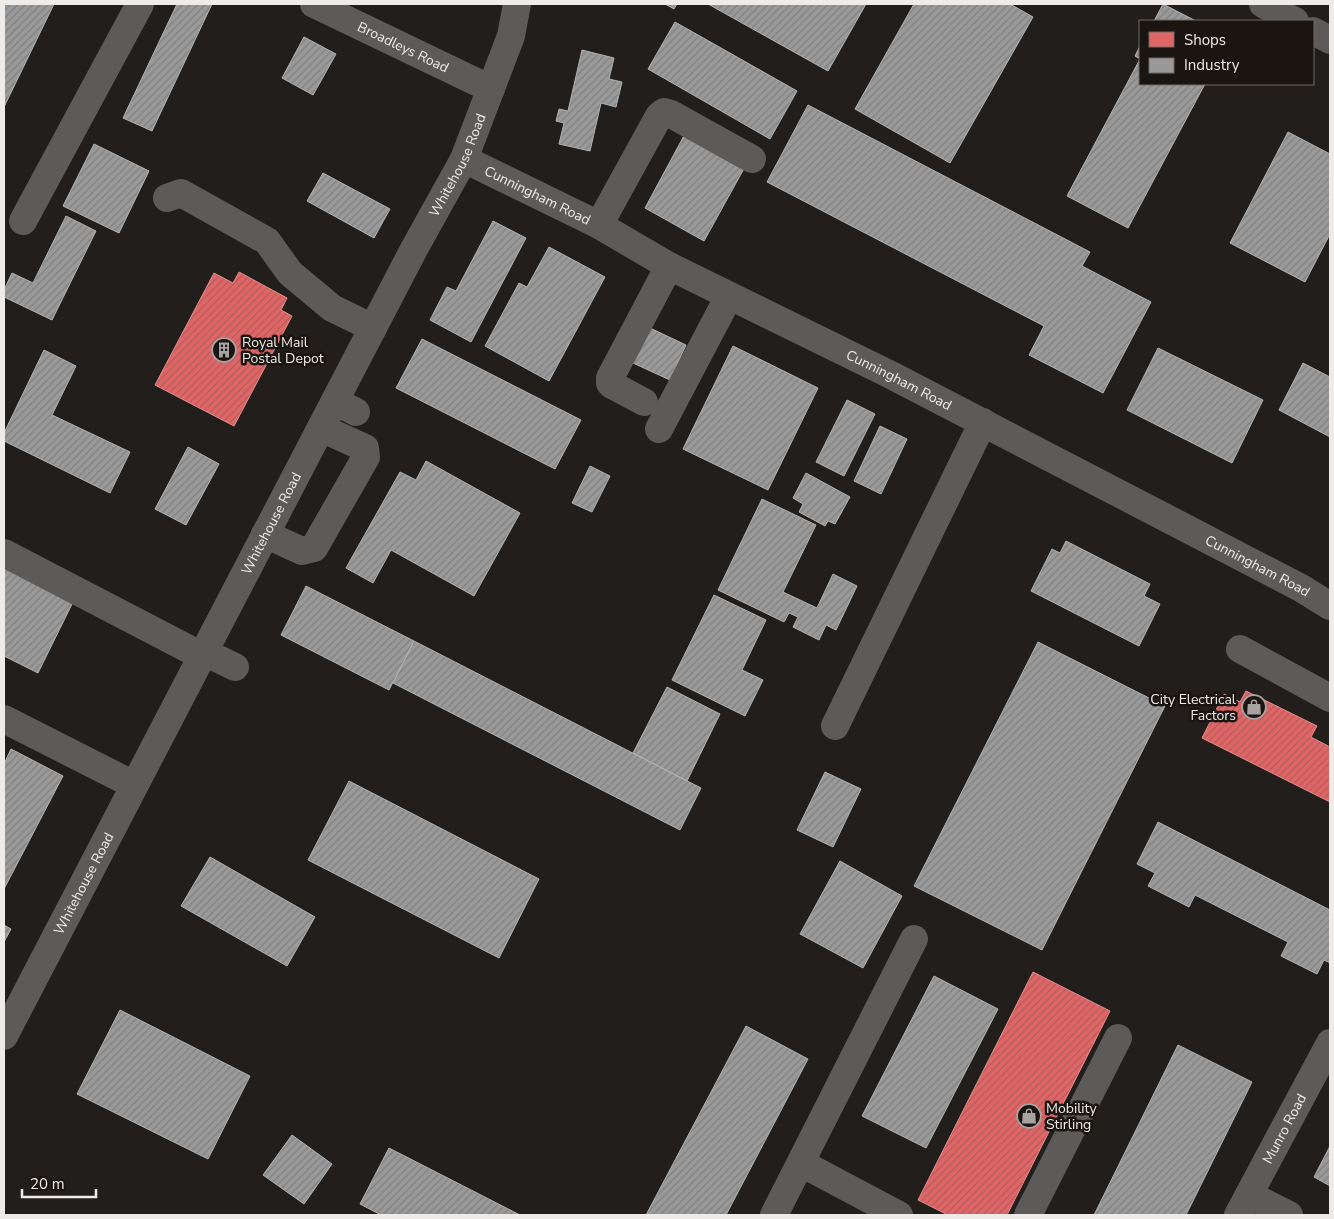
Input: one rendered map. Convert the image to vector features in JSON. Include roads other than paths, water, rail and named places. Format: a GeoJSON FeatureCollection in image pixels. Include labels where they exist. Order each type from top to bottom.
{"type":"FeatureCollection","features":[{"type":"Feature","properties":{"kind":"street"},"geometry":{"type":"LineString","coordinates":[[23,222],[140,4]]}},
{"type":"Feature","properties":{"kind":"street","name":"Broadleys Road"},"geometry":{"type":"LineString","coordinates":[[314,4],[491,89]]}},
{"type":"Feature","properties":{"kind":"street","name":"Whitehouse Road"},"geometry":{"type":"LineString","coordinates":[[4,1036],[321,428],[345,406],[373,328],[464,159],[511,36],[517,4]]}},
{"type":"Feature","properties":{"kind":"street"},"geometry":{"type":"LineString","coordinates":[[1314,31],[1330,40]]}},
{"type":"Feature","properties":{"kind":"street"},"geometry":{"type":"LineString","coordinates":[[599,224],[659,116],[664,112],[671,114],[752,159]]}},
{"type":"Feature","properties":{"kind":"street","name":"Cunningham Road"},"geometry":{"type":"LineString","coordinates":[[464,159],[599,224],[669,266],[891,374],[1301,588],[1330,606]]}},
{"type":"Feature","properties":{"kind":"street"},"geometry":{"type":"LineString","coordinates":[[167,198],[182,193],[267,242],[290,273],[332,308],[373,328]]}},
{"type":"Feature","properties":{"kind":"street"},"geometry":{"type":"LineString","coordinates":[[644,402],[612,386],[610,378],[669,266]]}},
{"type":"Feature","properties":{"kind":"street"},"geometry":{"type":"LineString","coordinates":[[659,429],[729,296]]}},
{"type":"Feature","properties":{"kind":"street"},"geometry":{"type":"LineString","coordinates":[[835,726],[983,422]]}},
{"type":"Feature","properties":{"kind":"street"},"geometry":{"type":"LineString","coordinates":[[265,534],[302,552],[314,548],[366,457],[364,448],[321,428]]}},
{"type":"Feature","properties":{"kind":"street"},"geometry":{"type":"LineString","coordinates":[[4,553],[203,654],[235,667]]}},
{"type":"Feature","properties":{"kind":"street"},"geometry":{"type":"LineString","coordinates":[[1240,649],[1330,698]]}},
{"type":"Feature","properties":{"kind":"street"},"geometry":{"type":"LineString","coordinates":[[4,718],[134,785]]}},
{"type":"Feature","properties":{"kind":"street"},"geometry":{"type":"LineString","coordinates":[[774,1215],[914,939]]}},
{"type":"Feature","properties":{"kind":"street"},"geometry":{"type":"LineString","coordinates":[[1028,1215],[1118,1038]]}},
{"type":"Feature","properties":{"kind":"street","name":"Munro Road"},"geometry":{"type":"LineString","coordinates":[[1244,1205],[1329,1046]]}},
{"type":"Feature","properties":{"kind":"street"},"geometry":{"type":"LineString","coordinates":[[800,1163],[899,1215]]}},
{"type":"Feature","properties":{"kind":"street"},"geometry":{"type":"LineString","coordinates":[[1244,1205],[1289,1215]]}},
{"type":"Feature","properties":{"kind":"place","name":"Royal Mail Postal Depot"},"geometry":{"type":"Point","coordinates":[224,350]}},
{"type":"Feature","properties":{"kind":"place","name":"City Electrical Factors"},"geometry":{"type":"Point","coordinates":[1254,707]}},
{"type":"Feature","properties":{"kind":"place","name":"Mobility Stirling"},"geometry":{"type":"Point","coordinates":[1029,1116]}}]}
